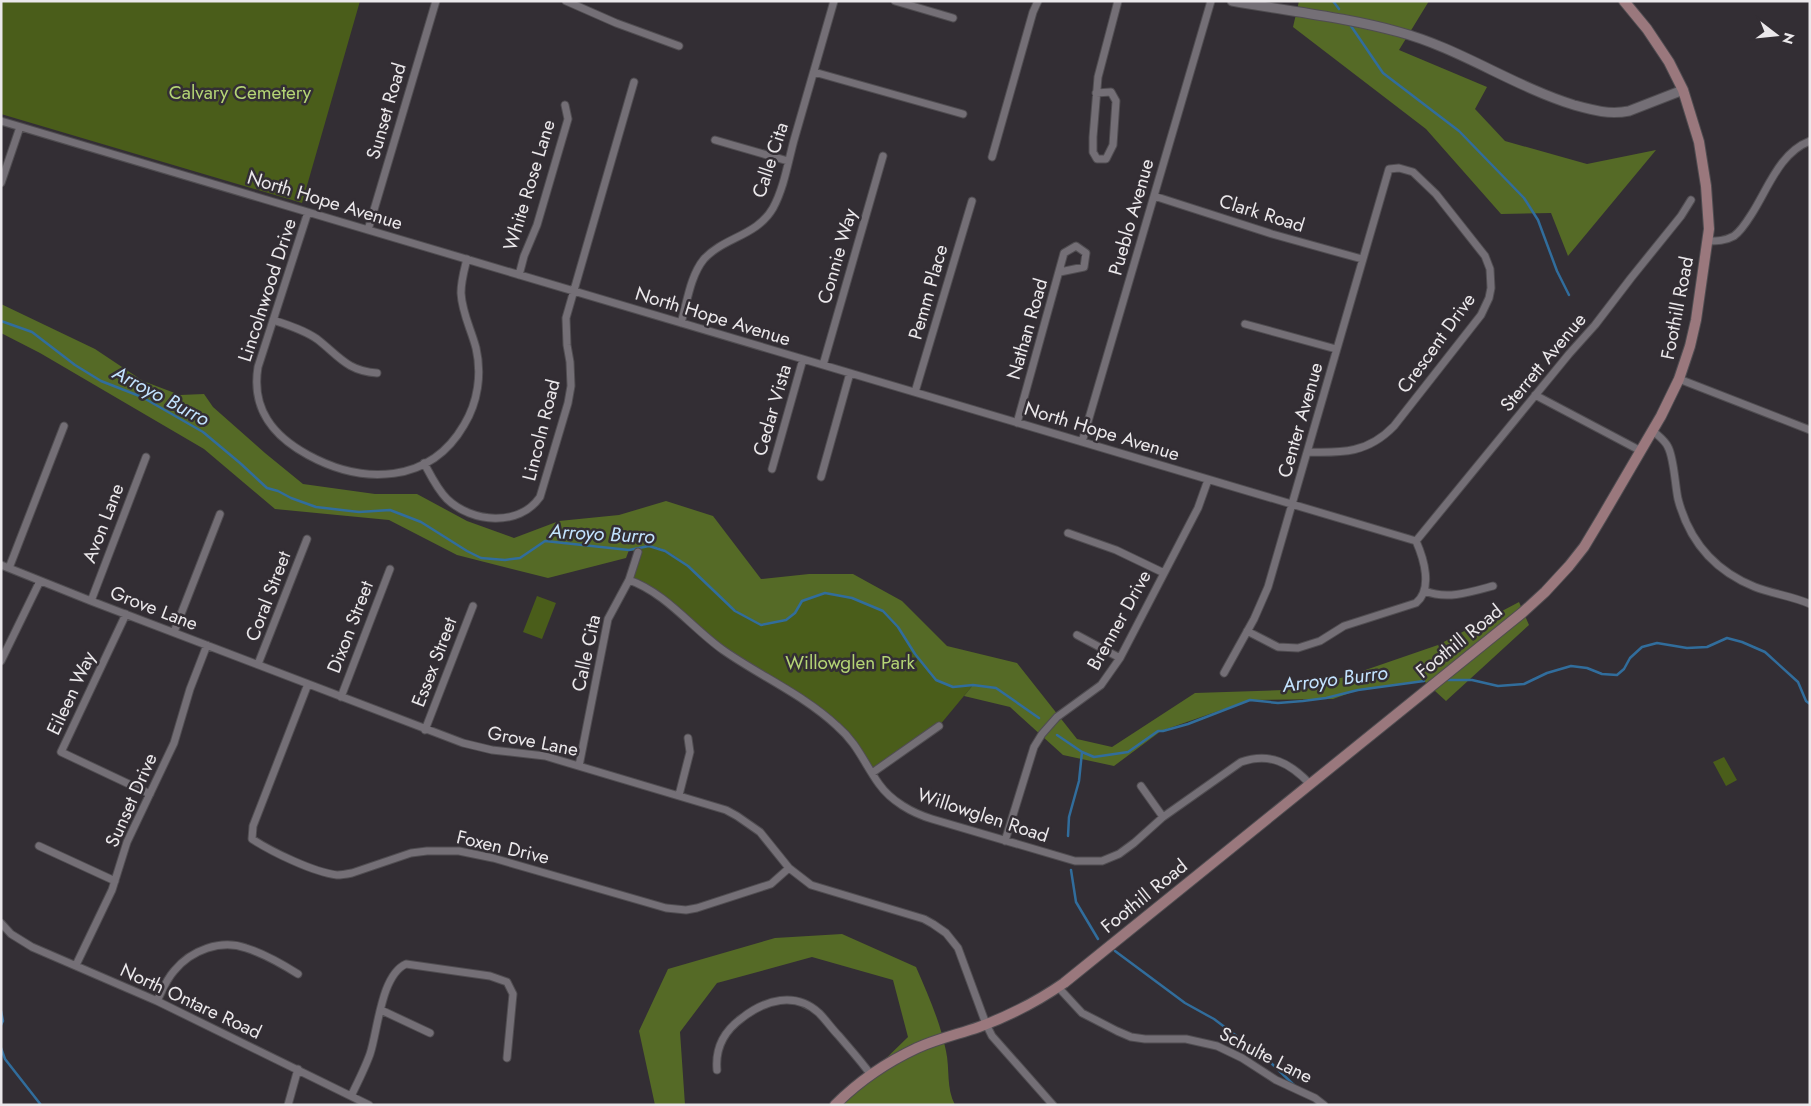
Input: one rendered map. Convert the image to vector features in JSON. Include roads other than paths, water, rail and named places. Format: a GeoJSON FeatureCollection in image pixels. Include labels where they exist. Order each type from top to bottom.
{"type":"FeatureCollection","features":[{"type":"Feature","properties":{"kind":"main road","name":"Foothill Road"},"geometry":{"type":"LineString","coordinates":[[835,1105],[887,1064],[919,1048],[986,1024],[1017,1010],[1058,987],[1103,953],[1513,620],[1545,592],[1584,547],[1641,450],[1679,379],[1693,334],[1708,241],[1705,177],[1699,142],[1683,90],[1664,53],[1624,1]]}},
{"type":"Feature","properties":{"kind":"street","name":"Sunset Road"},"geometry":{"type":"LineString","coordinates":[[368,230],[436,1]]}},
{"type":"Feature","properties":{"kind":"street"},"geometry":{"type":"LineString","coordinates":[[566,1],[616,23],[679,46]]}},
{"type":"Feature","properties":{"kind":"street","name":"Calle Cita"},"geometry":{"type":"LineString","coordinates":[[681,323],[699,267],[712,252],[753,230],[769,215],[777,200],[834,1]]}},
{"type":"Feature","properties":{"kind":"street"},"geometry":{"type":"LineString","coordinates":[[895,1],[953,18]]}},
{"type":"Feature","properties":{"kind":"street"},"geometry":{"type":"LineString","coordinates":[[992,157],[1033,12],[1038,1]]}},
{"type":"Feature","properties":{"kind":"street"},"geometry":{"type":"LineString","coordinates":[[1096,94],[1112,92],[1116,101],[1113,146],[1106,158],[1097,159],[1093,152],[1096,94],[1100,62],[1118,1]]}},
{"type":"Feature","properties":{"kind":"street","name":"Pueblo Avenue"},"geometry":{"type":"LineString","coordinates":[[1082,442],[1211,1]]}},
{"type":"Feature","properties":{"kind":"street"},"geometry":{"type":"LineString","coordinates":[[1232,1],[1348,20],[1400,32],[1544,95],[1602,112],[1620,113],[1629,111],[1683,90]]}},
{"type":"Feature","properties":{"kind":"street"},"geometry":{"type":"LineString","coordinates":[[814,72],[963,114]]}},
{"type":"Feature","properties":{"kind":"street","name":"Lincoln Road"},"geometry":{"type":"LineString","coordinates":[[424,464],[442,494],[456,506],[473,515],[492,518],[511,516],[524,512],[536,503],[542,493],[568,403],[571,376],[566,318],[634,82]]}},
{"type":"Feature","properties":{"kind":"street","name":"White Rose Lane"},"geometry":{"type":"LineString","coordinates":[[519,275],[524,256],[537,225],[568,119],[565,105]]}},
{"type":"Feature","properties":{"kind":"street","name":"North Hope Avenue"},"geometry":{"type":"LineString","coordinates":[[1,121],[1416,541]]}},
{"type":"Feature","properties":{"kind":"street"},"geometry":{"type":"LineString","coordinates":[[1,183],[20,127]]}},
{"type":"Feature","properties":{"kind":"street"},"geometry":{"type":"LineString","coordinates":[[715,140],[788,161]]}},
{"type":"Feature","properties":{"kind":"street"},"geometry":{"type":"LineString","coordinates":[[1708,241],[1722,241],[1739,232],[1754,211],[1782,163],[1797,147],[1810,141]]}},
{"type":"Feature","properties":{"kind":"street","name":"Connie Way"},"geometry":{"type":"LineString","coordinates":[[823,365],[883,156]]}},
{"type":"Feature","properties":{"kind":"street","name":"Crescent Drive"},"geometry":{"type":"LineString","coordinates":[[1308,452],[1340,453],[1351,451],[1371,444],[1382,437],[1394,426],[1481,315],[1489,298],[1491,278],[1485,256],[1436,194],[1413,172],[1399,168],[1389,169]]}},
{"type":"Feature","properties":{"kind":"street","name":"Center Avenue"},"geometry":{"type":"LineString","coordinates":[[1224,673],[1268,587],[1389,169]]}},
{"type":"Feature","properties":{"kind":"street","name":"Clark Road"},"geometry":{"type":"LineString","coordinates":[[1154,196],[1272,234],[1362,258]]}},
{"type":"Feature","properties":{"kind":"street","name":"Sterrett Avenue"},"geometry":{"type":"LineString","coordinates":[[1416,541],[1535,395],[1595,325],[1630,278],[1681,216],[1691,200]]}},
{"type":"Feature","properties":{"kind":"street","name":"Pemm Place"},"geometry":{"type":"LineString","coordinates":[[915,392],[972,202]]}},
{"type":"Feature","properties":{"kind":"street","name":"Lincolnwood Drive"},"geometry":{"type":"LineString","coordinates":[[308,212],[258,367],[256,386],[257,396],[264,415],[275,431],[302,452],[331,467],[354,473],[385,476],[407,471],[424,464],[446,448],[468,419],[476,398],[479,373],[478,359],[466,321],[461,292],[462,278],[467,260]]}},
{"type":"Feature","properties":{"kind":"street","name":"Nathan Road"},"geometry":{"type":"LineString","coordinates":[[1017,423],[1060,272]]}},
{"type":"Feature","properties":{"kind":"street"},"geometry":{"type":"LineString","coordinates":[[273,320],[315,338],[346,364],[356,369],[377,373]]}},
{"type":"Feature","properties":{"kind":"street"},"geometry":{"type":"LineString","coordinates":[[1245,324],[1336,349]]}},
{"type":"Feature","properties":{"kind":"street","name":"Cedar Vista"},"geometry":{"type":"LineString","coordinates":[[772,469],[803,359]]}},
{"type":"Feature","properties":{"kind":"street"},"geometry":{"type":"LineString","coordinates":[[821,477],[850,373]]}},
{"type":"Feature","properties":{"kind":"street"},"geometry":{"type":"LineString","coordinates":[[1679,379],[1810,430]]}},
{"type":"Feature","properties":{"kind":"street"},"geometry":{"type":"LineString","coordinates":[[1535,395],[1641,450]]}},
{"type":"Feature","properties":{"kind":"street"},"geometry":{"type":"LineString","coordinates":[[9,568],[64,426]]}},
{"type":"Feature","properties":{"kind":"street"},"geometry":{"type":"LineString","coordinates":[[1652,430],[1669,448],[1681,508],[1701,549],[1723,568],[1742,580],[1756,587],[1810,604]]}},
{"type":"Feature","properties":{"kind":"street","name":"Avon Lane"},"geometry":{"type":"LineString","coordinates":[[91,601],[146,457]]}},
{"type":"Feature","properties":{"kind":"street","name":"Brenner Drive"},"geometry":{"type":"LineString","coordinates":[[1005,841],[1030,756],[1042,734],[1057,716],[1101,685],[1120,658],[1198,508],[1208,480]]}},
{"type":"Feature","properties":{"kind":"street"},"geometry":{"type":"LineString","coordinates":[[174,632],[220,514]]}},
{"type":"Feature","properties":{"kind":"street"},"geometry":{"type":"LineString","coordinates":[[1068,534],[1116,550],[1164,573]]}},
{"type":"Feature","properties":{"kind":"street","name":"Coral Street"},"geometry":{"type":"LineString","coordinates":[[258,664],[306,539]]}},
{"type":"Feature","properties":{"kind":"street"},"geometry":{"type":"LineString","coordinates":[[1247,631],[1278,646],[1289,648],[1308,646],[1344,626],[1416,603],[1425,591],[1423,561],[1416,541]]}},
{"type":"Feature","properties":{"kind":"street","name":"Calle Cita"},"geometry":{"type":"LineString","coordinates":[[579,766],[608,618],[629,580],[638,552]]}},
{"type":"Feature","properties":{"kind":"street","name":"Grove Lane"},"geometry":{"type":"LineString","coordinates":[[1,565],[425,730],[478,748],[532,753],[726,810],[751,824],[769,841],[789,868],[811,885],[924,919],[946,933],[956,944],[963,958],[992,1036],[1053,1105]]}},
{"type":"Feature","properties":{"kind":"street","name":"Dixon Street"},"geometry":{"type":"LineString","coordinates":[[341,697],[390,569]]}},
{"type":"Feature","properties":{"kind":"street","name":"Willowglen Road"},"geometry":{"type":"LineString","coordinates":[[629,580],[637,583],[667,603],[724,650],[820,712],[850,738],[880,786],[896,801],[909,810],[932,819],[1005,841],[1075,861],[1102,861],[1127,850],[1163,817],[1241,762],[1255,758],[1272,759],[1287,765],[1310,784]]}},
{"type":"Feature","properties":{"kind":"street"},"geometry":{"type":"LineString","coordinates":[[1,661],[40,581]]}},
{"type":"Feature","properties":{"kind":"street"},"geometry":{"type":"LineString","coordinates":[[1425,591],[1449,596],[1493,586]]}},
{"type":"Feature","properties":{"kind":"street","name":"Essex Street"},"geometry":{"type":"LineString","coordinates":[[425,730],[473,606]]}},
{"type":"Feature","properties":{"kind":"street","name":"Eileen Way"},"geometry":{"type":"LineString","coordinates":[[126,614],[61,752],[150,794]]}},
{"type":"Feature","properties":{"kind":"street"},"geometry":{"type":"LineString","coordinates":[[1077,635],[1120,658]]}},
{"type":"Feature","properties":{"kind":"street","name":"Sunset Drive"},"geometry":{"type":"LineString","coordinates":[[76,965],[116,881],[123,852],[174,743],[190,689],[207,644]]}},
{"type":"Feature","properties":{"kind":"street","name":"Foxen Drive"},"geometry":{"type":"LineString","coordinates":[[308,684],[253,826],[252,839],[295,861],[328,873],[342,875],[352,874],[411,853],[459,851],[493,858],[666,908],[686,910],[770,884],[789,868]]}},
{"type":"Feature","properties":{"kind":"street"},"geometry":{"type":"LineString","coordinates":[[872,773],[938,726]]}},
{"type":"Feature","properties":{"kind":"street"},"geometry":{"type":"LineString","coordinates":[[679,795],[690,752],[688,738]]}},
{"type":"Feature","properties":{"kind":"street"},"geometry":{"type":"LineString","coordinates":[[1141,786],[1163,817]]}},
{"type":"Feature","properties":{"kind":"street"},"geometry":{"type":"LineString","coordinates":[[39,846],[116,881]]}},
{"type":"Feature","properties":{"kind":"street","name":"North Ontare Road"},"geometry":{"type":"LineString","coordinates":[[1,924],[10,934],[21,941],[157,1001],[369,1105]]}},
{"type":"Feature","properties":{"kind":"street"},"geometry":{"type":"LineString","coordinates":[[157,1001],[166,981],[181,963],[197,952],[216,946],[245,947],[298,974]]}},
{"type":"Feature","properties":{"kind":"street"},"geometry":{"type":"LineString","coordinates":[[351,1096],[370,1054],[390,980],[398,968],[406,964],[474,974],[503,980],[510,985],[513,994],[507,1058]]}},
{"type":"Feature","properties":{"kind":"street","name":"Schulte Lane"},"geometry":{"type":"LineString","coordinates":[[1058,987],[1082,1013],[1117,1031],[1131,1037],[1186,1039],[1217,1046],[1242,1058],[1276,1080],[1315,1098],[1324,1105]]}},
{"type":"Feature","properties":{"kind":"street"},"geometry":{"type":"LineString","coordinates":[[717,1070],[721,1041],[731,1026],[763,1004],[786,1000],[804,1004],[818,1012],[871,1075]]}},
{"type":"Feature","properties":{"kind":"street"},"geometry":{"type":"LineString","coordinates":[[381,1010],[430,1032]]}},
{"type":"Feature","properties":{"kind":"street"},"geometry":{"type":"LineString","coordinates":[[288,1105],[298,1069]]}},
{"type":"Feature","properties":{"kind":"waterway"},"geometry":{"type":"LineString","coordinates":[[1333,1],[1339,9]]}},
{"type":"Feature","properties":{"kind":"waterway"},"geometry":{"type":"LineString","coordinates":[[1351,26],[1383,73],[1459,131],[1524,198],[1538,220],[1557,271],[1569,295]]}},
{"type":"Feature","properties":{"kind":"waterway","name":"Arroyo Burro"},"geometry":{"type":"LineString","coordinates":[[1,321],[32,332],[75,365],[101,381],[142,397],[203,432],[267,488],[291,498],[316,507],[359,512],[390,510],[421,522],[481,558],[505,560],[520,558],[545,541],[629,550],[649,546],[665,551],[688,566],[735,611],[761,625],[786,620],[795,613],[802,601],[825,593],[852,598],[883,611],[898,627],[915,654],[936,680],[953,687],[973,685],[996,688],[1039,718]]}},
{"type":"Feature","properties":{"kind":"waterway","name":"Arroyo Burro"},"geometry":{"type":"LineString","coordinates":[[1448,680],[1472,680],[1498,686],[1524,684],[1547,673],[1571,666],[1587,668],[1602,674],[1617,675],[1624,669],[1630,658],[1642,647],[1657,643],[1687,648],[1707,647],[1727,638],[1765,652],[1798,682],[1806,701],[1810,704]]}},
{"type":"Feature","properties":{"kind":"waterway","name":"Arroyo Burro"},"geometry":{"type":"LineString","coordinates":[[1057,735],[1082,752],[1094,757],[1128,752],[1158,731],[1188,724],[1250,700],[1278,703],[1303,701],[1326,698],[1358,690],[1424,681]]}},
{"type":"Feature","properties":{"kind":"waterway"},"geometry":{"type":"LineString","coordinates":[[1068,836],[1069,817],[1079,781],[1082,752]]}},
{"type":"Feature","properties":{"kind":"waterway"},"geometry":{"type":"LineString","coordinates":[[1071,870],[1076,902],[1098,939]]}},
{"type":"Feature","properties":{"kind":"waterway"},"geometry":{"type":"LineString","coordinates":[[1115,951],[1185,1003],[1214,1019],[1267,1059],[1295,1086]]}},
{"type":"Feature","properties":{"kind":"waterway"},"geometry":{"type":"LineString","coordinates":[[1,1011],[3,1021],[1,1025]]}},
{"type":"Feature","properties":{"kind":"waterway"},"geometry":{"type":"LineString","coordinates":[[1,1048],[5,1059],[41,1105]]}},
{"type":"Feature","properties":{"kind":"park label","name":"Calvary Cemetery"},"geometry":{"type":"Point","coordinates":[240,92]}},
{"type":"Feature","properties":{"kind":"park label","name":"Willowglen Park"},"geometry":{"type":"Point","coordinates":[850,662]}}]}
